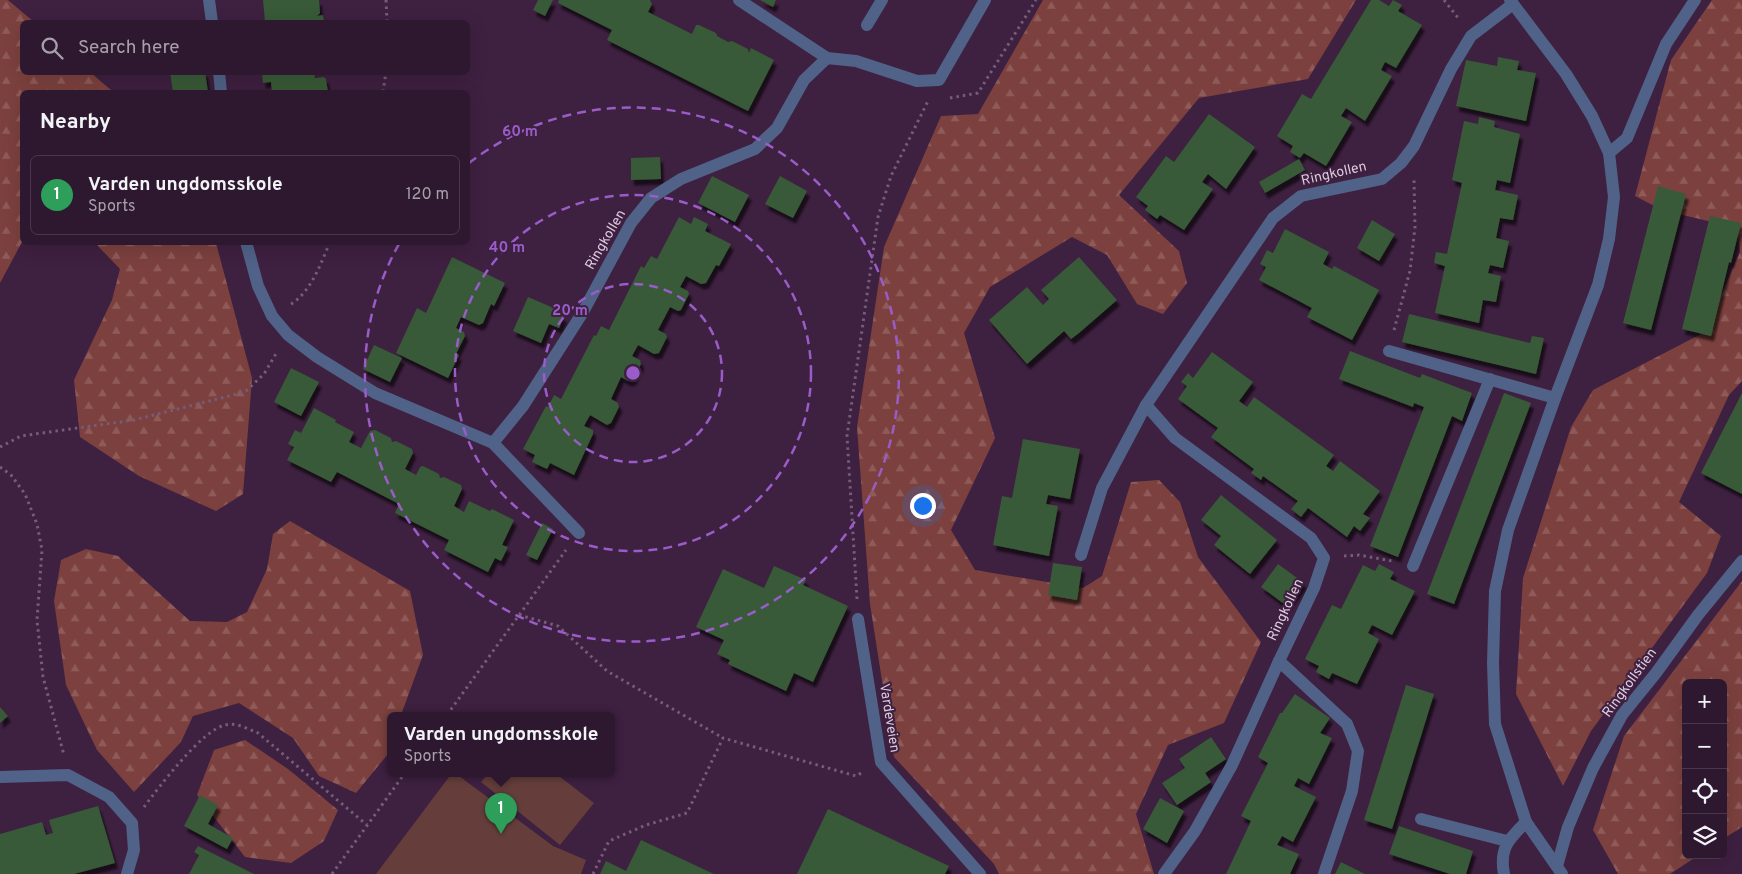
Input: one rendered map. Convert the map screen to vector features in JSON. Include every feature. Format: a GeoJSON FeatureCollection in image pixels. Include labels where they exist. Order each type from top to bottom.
{"type":"FeatureCollection","features":[{"type":"Feature","properties":{"kind":"street"},"geometry":{"type":"LineString","coordinates":[[209,0],[212,20]]}},
{"type":"Feature","properties":{"kind":"street"},"geometry":{"type":"LineString","coordinates":[[738,0],[827,58],[856,60],[917,81],[939,80],[985,0]]}},
{"type":"Feature","properties":{"kind":"street"},"geometry":{"type":"LineString","coordinates":[[867,25],[882,0]]}},
{"type":"Feature","properties":{"kind":"street"},"geometry":{"type":"LineString","coordinates":[[1609,153],[1627,138],[1666,44],[1695,0]]}},
{"type":"Feature","properties":{"kind":"street","name":"Ringkollen"},"geometry":{"type":"LineString","coordinates":[[1081,555],[1102,488],[1146,405],[1273,218],[1301,196],[1382,179],[1401,163],[1414,146],[1451,69],[1471,36],[1511,2],[1566,74],[1592,116],[1609,153],[1614,196],[1609,239],[1598,285],[1508,530],[1495,592],[1493,663],[1495,724],[1526,822],[1560,870]]}},
{"type":"Feature","properties":{"kind":"street","name":"Ringkollen"},"geometry":{"type":"LineString","coordinates":[[493,443],[523,406],[583,312],[631,223],[651,198],[681,178],[755,149],[777,128],[804,80],[827,58]]}},
{"type":"Feature","properties":{"kind":"street"},"geometry":{"type":"LineString","coordinates":[[218,75],[221,90]]}},
{"type":"Feature","properties":{"kind":"street"},"geometry":{"type":"LineString","coordinates":[[247,245],[258,286],[272,316],[288,334],[317,357],[375,393],[493,443],[578,533]]}},
{"type":"Feature","properties":{"kind":"street"},"geometry":{"type":"LineString","coordinates":[[1389,351],[1555,398]]}},
{"type":"Feature","properties":{"kind":"street"},"geometry":{"type":"LineString","coordinates":[[1413,566],[1490,379]]}},
{"type":"Feature","properties":{"kind":"street"},"geometry":{"type":"LineString","coordinates":[[1146,405],[1175,438],[1311,538],[1324,558]]}},
{"type":"Feature","properties":{"kind":"street","name":"Ringkollen"},"geometry":{"type":"LineString","coordinates":[[1324,558],[1314,588],[1279,661],[1347,724],[1358,752],[1352,791],[1324,874]]}},
{"type":"Feature","properties":{"kind":"street","name":"Ringkollstien"},"geometry":{"type":"LineString","coordinates":[[1560,870],[1568,827],[1593,768],[1622,715],[1656,673],[1698,615],[1742,561]]}},
{"type":"Feature","properties":{"kind":"street","name":"Vardeveien"},"geometry":{"type":"LineString","coordinates":[[858,620],[881,762],[980,874]]}},
{"type":"Feature","properties":{"kind":"street"},"geometry":{"type":"LineString","coordinates":[[1164,874],[1194,831],[1232,765],[1279,661]]}},
{"type":"Feature","properties":{"kind":"street"},"geometry":{"type":"LineString","coordinates":[[0,777],[68,775],[109,797],[132,823],[134,850],[127,874]]}},
{"type":"Feature","properties":{"kind":"street"},"geometry":{"type":"LineString","coordinates":[[1422,819],[1507,841]]}},
{"type":"Feature","properties":{"kind":"street"},"geometry":{"type":"LineString","coordinates":[[1504,874],[1502,863],[1507,841],[1526,822]]}},
{"type":"Feature","properties":{"kind":"path"},"geometry":{"type":"LineString","coordinates":[[386,0],[387,20]]}},
{"type":"Feature","properties":{"kind":"path"},"geometry":{"type":"LineString","coordinates":[[947,98],[978,93],[1036,0]]}},
{"type":"Feature","properties":{"kind":"path"},"geometry":{"type":"LineString","coordinates":[[383,90],[386,75]]}},
{"type":"Feature","properties":{"kind":"path"},"geometry":{"type":"LineString","coordinates":[[858,620],[848,436],[878,217],[891,176],[939,80]]}},
{"type":"Feature","properties":{"kind":"path"},"geometry":{"type":"LineString","coordinates":[[1389,351],[1410,271],[1414,236],[1414,146]]}},
{"type":"Feature","properties":{"kind":"path"},"geometry":{"type":"LineString","coordinates":[[272,316],[296,301],[304,292],[318,270],[329,245]]}},
{"type":"Feature","properties":{"kind":"path"},"geometry":{"type":"LineString","coordinates":[[0,447],[21,436],[134,420],[245,392],[264,374],[288,334]]}},
{"type":"Feature","properties":{"kind":"path"},"geometry":{"type":"LineString","coordinates":[[0,467],[10,475],[25,494],[37,524],[42,550],[37,620],[43,677],[68,775]]}},
{"type":"Feature","properties":{"kind":"path"},"geometry":{"type":"LineString","coordinates":[[449,712],[578,533]]}},
{"type":"Feature","properties":{"kind":"path"},"geometry":{"type":"LineString","coordinates":[[1324,558],[1359,555],[1413,566]]}},
{"type":"Feature","properties":{"kind":"path"},"geometry":{"type":"LineString","coordinates":[[520,615],[558,626],[607,671],[723,738],[856,776],[881,762]]}},
{"type":"Feature","properties":{"kind":"path"},"geometry":{"type":"LineString","coordinates":[[132,823],[175,767],[217,728],[227,724],[241,726],[258,733],[367,825]]}},
{"type":"Feature","properties":{"kind":"path"},"geometry":{"type":"LineString","coordinates":[[593,874],[609,841],[646,825],[687,813],[723,738]]}},
{"type":"Feature","properties":{"kind":"path"},"geometry":{"type":"LineString","coordinates":[[332,874],[402,777]]}},
{"type":"Feature","properties":{"kind":"green space"},"geometry":{"type":"Polygon","coordinates":[[[0,0],[8,0],[32,20],[20,20],[20,75],[93,75],[111,90],[20,90],[20,245],[0,283],[0,0]]]}},
{"type":"Feature","properties":{"kind":"green space"},"geometry":{"type":"Polygon","coordinates":[[[1043,0],[1356,0],[1308,79],[1199,98],[1119,195],[1179,251],[1187,283],[1163,314],[1137,304],[1107,255],[1072,237],[990,287],[964,333],[995,438],[951,530],[975,570],[1083,588],[1102,576],[1131,482],[1159,480],[1180,502],[1198,557],[1261,642],[1224,723],[1168,745],[1136,814],[1154,874],[999,874],[994,864],[894,757],[870,604],[857,427],[884,247],[941,116],[978,114],[1043,0]]]}},
{"type":"Feature","properties":{"kind":"green space"},"geometry":{"type":"Polygon","coordinates":[[[1712,0],[1742,0],[1742,381],[1729,395],[1679,502],[1721,536],[1707,573],[1591,731],[1563,786],[1516,694],[1523,578],[1571,427],[1593,390],[1705,332],[1740,252],[1737,228],[1662,210],[1635,196],[1671,60],[1712,0]]]}},
{"type":"Feature","properties":{"kind":"green space"},"geometry":{"type":"Polygon","coordinates":[[[97,245],[217,245],[252,378],[243,494],[216,511],[139,476],[80,437],[74,380],[112,300],[120,269],[97,245]]]}},
{"type":"Feature","properties":{"kind":"green space"},"geometry":{"type":"Polygon","coordinates":[[[290,521],[410,591],[423,655],[402,712],[387,712],[387,755],[356,793],[319,776],[293,738],[239,703],[193,716],[181,742],[134,792],[97,750],[66,685],[54,601],[61,560],[86,549],[118,556],[190,621],[227,622],[247,612],[267,569],[273,534],[290,521]]]}},
{"type":"Feature","properties":{"kind":"green space"},"geometry":{"type":"Polygon","coordinates":[[[1742,581],[1742,827],[1727,836],[1727,679],[1682,679],[1682,859],[1693,859],[1670,874],[1618,874],[1593,830],[1624,736],[1742,581]]]}},
{"type":"Feature","properties":{"kind":"green space"},"geometry":{"type":"Polygon","coordinates":[[[245,740],[288,769],[338,810],[324,841],[291,863],[245,857],[197,795],[214,750],[245,740]]]}},
{"type":"Feature","properties":{"kind":"shaded area"},"geometry":{"type":"Polygon","coordinates":[[[449,777],[460,777],[553,846],[586,860],[581,874],[376,874],[449,777]]]}},
{"type":"Feature","properties":{"kind":"shaded area"},"geometry":{"type":"Polygon","coordinates":[[[485,777],[560,777],[594,803],[560,845],[481,782],[485,777]]]}},
{"type":"Feature","properties":{"kind":"building"},"geometry":{"type":"Polygon","coordinates":[[[263,0],[319,0],[320,13],[317,16],[323,15],[324,20],[265,20],[263,0]]]}},
{"type":"Feature","properties":{"kind":"building"},"geometry":{"type":"Polygon","coordinates":[[[538,0],[553,0],[545,16],[533,10],[538,0]]]}},
{"type":"Feature","properties":{"kind":"building"},"geometry":{"type":"Polygon","coordinates":[[[559,0],[650,0],[652,4],[648,12],[692,34],[696,25],[699,25],[716,33],[717,36],[728,42],[732,41],[748,49],[749,53],[751,48],[774,60],[748,111],[607,40],[612,30],[558,3],[559,0]]]}},
{"type":"Feature","properties":{"kind":"building"},"geometry":{"type":"Polygon","coordinates":[[[760,0],[776,0],[773,7],[760,0]]]}},
{"type":"Feature","properties":{"kind":"building"},"geometry":{"type":"Polygon","coordinates":[[[1371,0],[1379,0],[1389,6],[1393,0],[1402,5],[1398,11],[1422,25],[1396,68],[1385,62],[1381,70],[1392,76],[1365,121],[1346,108],[1341,116],[1352,122],[1326,166],[1304,153],[1300,158],[1290,152],[1293,146],[1277,136],[1302,94],[1311,99],[1371,0]]]}},
{"type":"Feature","properties":{"kind":"building"},"geometry":{"type":"Polygon","coordinates":[[[1498,57],[1519,61],[1517,70],[1536,73],[1526,121],[1456,106],[1466,60],[1497,66],[1498,57]]]}},
{"type":"Feature","properties":{"kind":"building"},"geometry":{"type":"Polygon","coordinates":[[[170,75],[205,75],[208,90],[173,90],[170,75]]]}},
{"type":"Feature","properties":{"kind":"building"},"geometry":{"type":"Polygon","coordinates":[[[262,75],[314,75],[315,78],[324,77],[326,79],[328,90],[272,90],[271,82],[263,83],[262,75]]]}},
{"type":"Feature","properties":{"kind":"building"},"geometry":{"type":"Polygon","coordinates":[[[1209,114],[1255,147],[1226,189],[1208,174],[1202,182],[1213,189],[1184,230],[1160,215],[1157,219],[1145,210],[1148,206],[1136,197],[1166,156],[1174,162],[1209,114]]]}},
{"type":"Feature","properties":{"kind":"building"},"geometry":{"type":"Polygon","coordinates":[[[1479,117],[1495,121],[1494,127],[1520,134],[1510,183],[1497,180],[1495,190],[1518,195],[1513,220],[1500,218],[1496,238],[1509,241],[1503,268],[1490,265],[1488,273],[1501,276],[1496,302],[1483,300],[1479,323],[1435,313],[1445,266],[1434,263],[1436,252],[1447,254],[1462,183],[1452,180],[1464,121],[1478,124],[1479,117]]]}},
{"type":"Feature","properties":{"kind":"building"},"geometry":{"type":"Polygon","coordinates":[[[660,157],[661,179],[631,180],[631,158],[660,157]]]}},
{"type":"Feature","properties":{"kind":"building"},"geometry":{"type":"Polygon","coordinates":[[[1299,159],[1305,170],[1265,193],[1259,182],[1299,159]]]}},
{"type":"Feature","properties":{"kind":"building"},"geometry":{"type":"Polygon","coordinates":[[[712,176],[749,195],[735,222],[698,203],[712,176]]]}},
{"type":"Feature","properties":{"kind":"building"},"geometry":{"type":"Polygon","coordinates":[[[780,176],[807,191],[793,218],[765,204],[780,176]]]}},
{"type":"Feature","properties":{"kind":"building"},"geometry":{"type":"Polygon","coordinates":[[[1658,186],[1686,194],[1651,330],[1623,323],[1658,186]]]}},
{"type":"Feature","properties":{"kind":"building"},"geometry":{"type":"Polygon","coordinates":[[[1710,216],[1741,223],[1731,263],[1729,262],[1711,336],[1682,329],[1710,216]]]}},
{"type":"Feature","properties":{"kind":"building"},"geometry":{"type":"Polygon","coordinates":[[[679,217],[691,224],[694,217],[708,224],[705,231],[731,244],[719,266],[716,265],[706,283],[701,284],[686,276],[680,287],[688,291],[689,294],[681,310],[678,311],[670,307],[658,330],[666,334],[667,337],[659,353],[654,354],[638,345],[632,356],[640,360],[641,364],[633,380],[628,381],[621,377],[611,399],[618,403],[619,407],[611,423],[607,425],[590,415],[584,426],[593,430],[593,434],[574,475],[550,463],[547,469],[532,462],[535,455],[523,449],[546,406],[548,407],[554,395],[561,399],[594,335],[596,336],[601,326],[609,330],[641,266],[644,268],[651,256],[657,259],[679,217]]]}},
{"type":"Feature","properties":{"kind":"building"},"geometry":{"type":"Polygon","coordinates":[[[1372,220],[1395,234],[1379,261],[1357,248],[1372,220]]]}},
{"type":"Feature","properties":{"kind":"building"},"geometry":{"type":"Polygon","coordinates":[[[1285,229],[1329,252],[1323,264],[1332,269],[1334,266],[1379,290],[1352,340],[1307,317],[1312,308],[1259,280],[1266,267],[1260,264],[1267,250],[1273,253],[1285,229]]]}},
{"type":"Feature","properties":{"kind":"building"},"geometry":{"type":"Polygon","coordinates":[[[452,257],[505,283],[494,306],[491,304],[483,323],[479,325],[461,317],[456,328],[464,332],[465,336],[456,354],[459,355],[448,378],[396,353],[417,308],[426,313],[452,257]]]}},
{"type":"Feature","properties":{"kind":"building"},"geometry":{"type":"Polygon","coordinates":[[[1079,257],[1117,300],[1071,339],[1064,331],[1027,364],[989,320],[1027,287],[1043,305],[1049,299],[1041,290],[1079,257]]]}},
{"type":"Feature","properties":{"kind":"building"},"geometry":{"type":"Polygon","coordinates":[[[528,297],[556,309],[555,312],[564,317],[559,328],[549,324],[541,343],[513,331],[528,297]]]}},
{"type":"Feature","properties":{"kind":"building"},"geometry":{"type":"Polygon","coordinates":[[[1409,314],[1530,343],[1532,336],[1544,338],[1536,374],[1402,342],[1409,314]]]}},
{"type":"Feature","properties":{"kind":"building"},"geometry":{"type":"Polygon","coordinates":[[[374,345],[402,358],[390,382],[363,369],[374,345]]]}},
{"type":"Feature","properties":{"kind":"building"},"geometry":{"type":"Polygon","coordinates":[[[1350,351],[1420,378],[1422,374],[1472,393],[1462,421],[1452,416],[1398,557],[1370,546],[1424,407],[1414,403],[1413,407],[1339,379],[1350,351]]]}},
{"type":"Feature","properties":{"kind":"building"},"geometry":{"type":"Polygon","coordinates":[[[1212,352],[1253,382],[1239,401],[1247,407],[1254,397],[1334,455],[1326,466],[1333,471],[1340,461],[1380,491],[1363,514],[1370,518],[1360,531],[1354,526],[1347,537],[1308,508],[1301,517],[1291,509],[1298,501],[1263,476],[1261,480],[1251,473],[1254,469],[1211,437],[1218,428],[1178,399],[1187,386],[1181,382],[1188,373],[1193,378],[1212,352]]]}},
{"type":"Feature","properties":{"kind":"building"},"geometry":{"type":"Polygon","coordinates":[[[291,368],[319,382],[301,416],[274,402],[291,368]]]}},
{"type":"Feature","properties":{"kind":"building"},"geometry":{"type":"Polygon","coordinates":[[[1504,393],[1531,403],[1454,604],[1427,594],[1504,393]]]}},
{"type":"Feature","properties":{"kind":"building"},"geometry":{"type":"Polygon","coordinates":[[[1742,393],[1742,494],[1701,473],[1742,393]]]}},
{"type":"Feature","properties":{"kind":"building"},"geometry":{"type":"Polygon","coordinates":[[[314,408],[354,432],[349,442],[361,448],[370,431],[375,430],[391,438],[392,442],[396,441],[412,449],[413,453],[405,469],[416,475],[420,467],[423,466],[439,474],[440,478],[444,477],[461,485],[462,489],[454,506],[464,512],[469,501],[490,511],[492,509],[514,520],[502,545],[508,547],[501,561],[495,558],[488,572],[444,550],[449,540],[395,513],[399,504],[337,472],[331,482],[287,460],[294,447],[288,444],[295,430],[301,433],[314,408]]]}},
{"type":"Feature","properties":{"kind":"building"},"geometry":{"type":"Polygon","coordinates":[[[1023,439],[1080,449],[1070,499],[1048,495],[1046,504],[1058,506],[1049,556],[993,545],[1002,496],[1012,498],[1023,439]]]}},
{"type":"Feature","properties":{"kind":"building"},"geometry":{"type":"Polygon","coordinates":[[[1221,495],[1277,540],[1250,574],[1214,545],[1221,536],[1201,520],[1221,495]]]}},
{"type":"Feature","properties":{"kind":"building"},"geometry":{"type":"Polygon","coordinates":[[[542,523],[553,529],[537,560],[526,555],[542,523]]]}},
{"type":"Feature","properties":{"kind":"building"},"geometry":{"type":"Polygon","coordinates":[[[1053,563],[1082,567],[1077,600],[1048,595],[1053,563]]]}},
{"type":"Feature","properties":{"kind":"building"},"geometry":{"type":"Polygon","coordinates":[[[1278,564],[1304,583],[1287,606],[1261,587],[1278,564]]]}},
{"type":"Feature","properties":{"kind":"building"},"geometry":{"type":"Polygon","coordinates":[[[1379,564],[1394,572],[1390,579],[1415,591],[1392,635],[1372,625],[1368,633],[1379,639],[1357,684],[1332,673],[1329,679],[1316,672],[1319,666],[1305,659],[1332,605],[1341,609],[1363,565],[1375,571],[1379,564]]]}},
{"type":"Feature","properties":{"kind":"building"},"geometry":{"type":"Polygon","coordinates":[[[774,566],[806,580],[803,585],[848,606],[813,682],[794,673],[786,691],[728,664],[730,660],[717,654],[724,640],[696,627],[723,569],[764,588],[774,566]]]}},
{"type":"Feature","properties":{"kind":"building"},"geometry":{"type":"Polygon","coordinates":[[[1406,685],[1434,694],[1392,829],[1364,820],[1406,685]]]}},
{"type":"Feature","properties":{"kind":"building"},"geometry":{"type":"Polygon","coordinates":[[[1295,694],[1330,718],[1320,733],[1332,738],[1309,784],[1298,778],[1294,786],[1316,797],[1293,842],[1282,836],[1277,845],[1299,854],[1290,874],[1226,874],[1251,821],[1241,816],[1268,763],[1258,757],[1280,713],[1282,713],[1295,694]]]}},
{"type":"Feature","properties":{"kind":"building"},"geometry":{"type":"Polygon","coordinates":[[[0,707],[8,716],[0,723],[0,707]]]}},
{"type":"Feature","properties":{"kind":"building"},"geometry":{"type":"Polygon","coordinates":[[[1211,737],[1226,759],[1205,773],[1211,782],[1177,805],[1162,783],[1185,768],[1179,759],[1211,737]]]}},
{"type":"Feature","properties":{"kind":"building"},"geometry":{"type":"Polygon","coordinates":[[[200,795],[218,805],[208,824],[233,838],[227,849],[184,826],[200,795]]]}},
{"type":"Feature","properties":{"kind":"building"},"geometry":{"type":"Polygon","coordinates":[[[1160,798],[1184,811],[1167,843],[1143,829],[1160,798]]]}},
{"type":"Feature","properties":{"kind":"building"},"geometry":{"type":"Polygon","coordinates":[[[98,806],[115,863],[74,874],[0,874],[0,834],[42,822],[46,835],[53,833],[49,820],[98,806]]]}},
{"type":"Feature","properties":{"kind":"building"},"geometry":{"type":"Polygon","coordinates":[[[828,809],[949,866],[945,874],[797,874],[828,809]]]}},
{"type":"Feature","properties":{"kind":"building"},"geometry":{"type":"Polygon","coordinates":[[[1399,826],[1473,851],[1466,874],[1450,874],[1389,854],[1399,826]]]}},
{"type":"Feature","properties":{"kind":"building"},"geometry":{"type":"Polygon","coordinates":[[[641,840],[714,874],[600,874],[606,861],[626,871],[641,840]]]}},
{"type":"Feature","properties":{"kind":"building"},"geometry":{"type":"Polygon","coordinates":[[[198,846],[254,874],[189,874],[199,855],[194,852],[198,846]]]}},
{"type":"Feature","properties":{"kind":"building"},"geometry":{"type":"Polygon","coordinates":[[[1341,862],[1365,874],[1335,874],[1341,862]]]}},
{"type":"Feature","properties":{"kind":"place","name":"Varden ungdomsskole"},"geometry":{"type":"Point","coordinates":[501,834]}}]}
